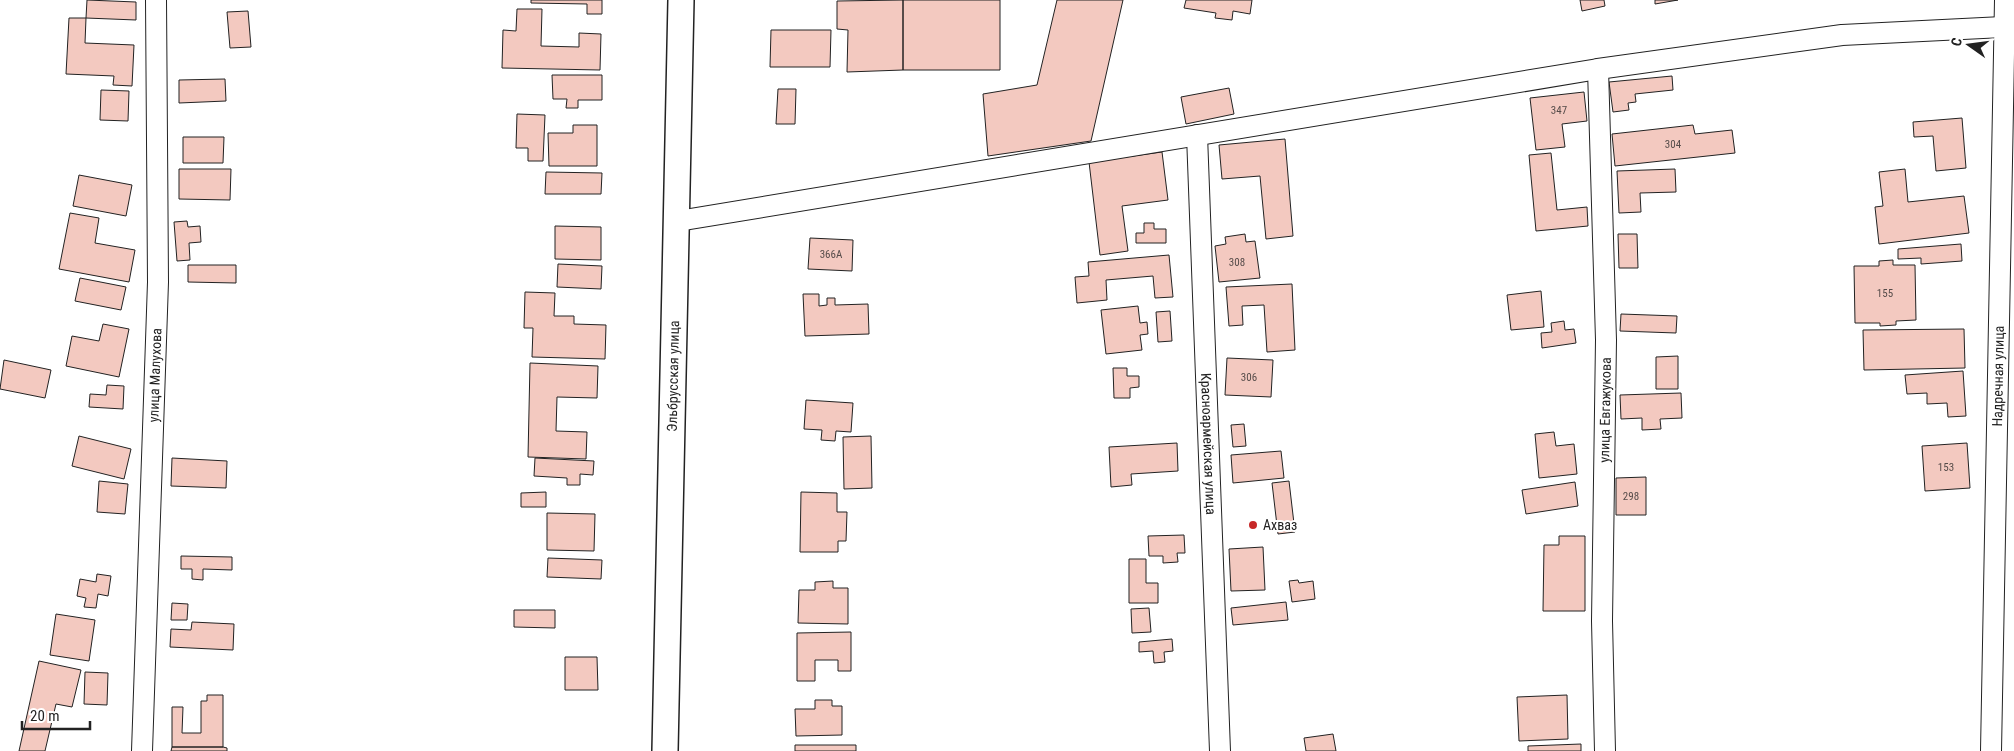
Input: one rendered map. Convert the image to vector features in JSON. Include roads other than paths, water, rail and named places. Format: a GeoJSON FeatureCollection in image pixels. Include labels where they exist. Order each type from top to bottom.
{"type":"FeatureCollection","features":[{"type":"Feature","properties":{"kind":"street","name":"улица Малухова"},"geometry":{"type":"LineString","coordinates":[[142,751],[158,282],[156,0]]}},
{"type":"Feature","properties":{"kind":"street","name":"Эльбрусская улица"},"geometry":{"type":"LineString","coordinates":[[664,751],[678,221],[681,0]]}},
{"type":"Feature","properties":{"kind":"street","name":"Надречная улица"},"geometry":{"type":"LineString","coordinates":[[1991,751],[2005,0]]}},
{"type":"Feature","properties":{"kind":"street"},"geometry":{"type":"LineString","coordinates":[[678,221],[1598,69],[1842,35],[2003,27]]}},
{"type":"Feature","properties":{"kind":"street","name":"улица Евгажукова"},"geometry":{"type":"LineString","coordinates":[[1598,69],[1606,340],[1602,621],[1604,751]]}},
{"type":"Feature","properties":{"kind":"street","name":"Красноармейская улица"},"geometry":{"type":"LineString","coordinates":[[1197,135],[1220,751]]}},
{"type":"Feature","properties":{"kind":"place","name":"Ахваз"},"geometry":{"type":"Point","coordinates":[1253,525]}}]}
